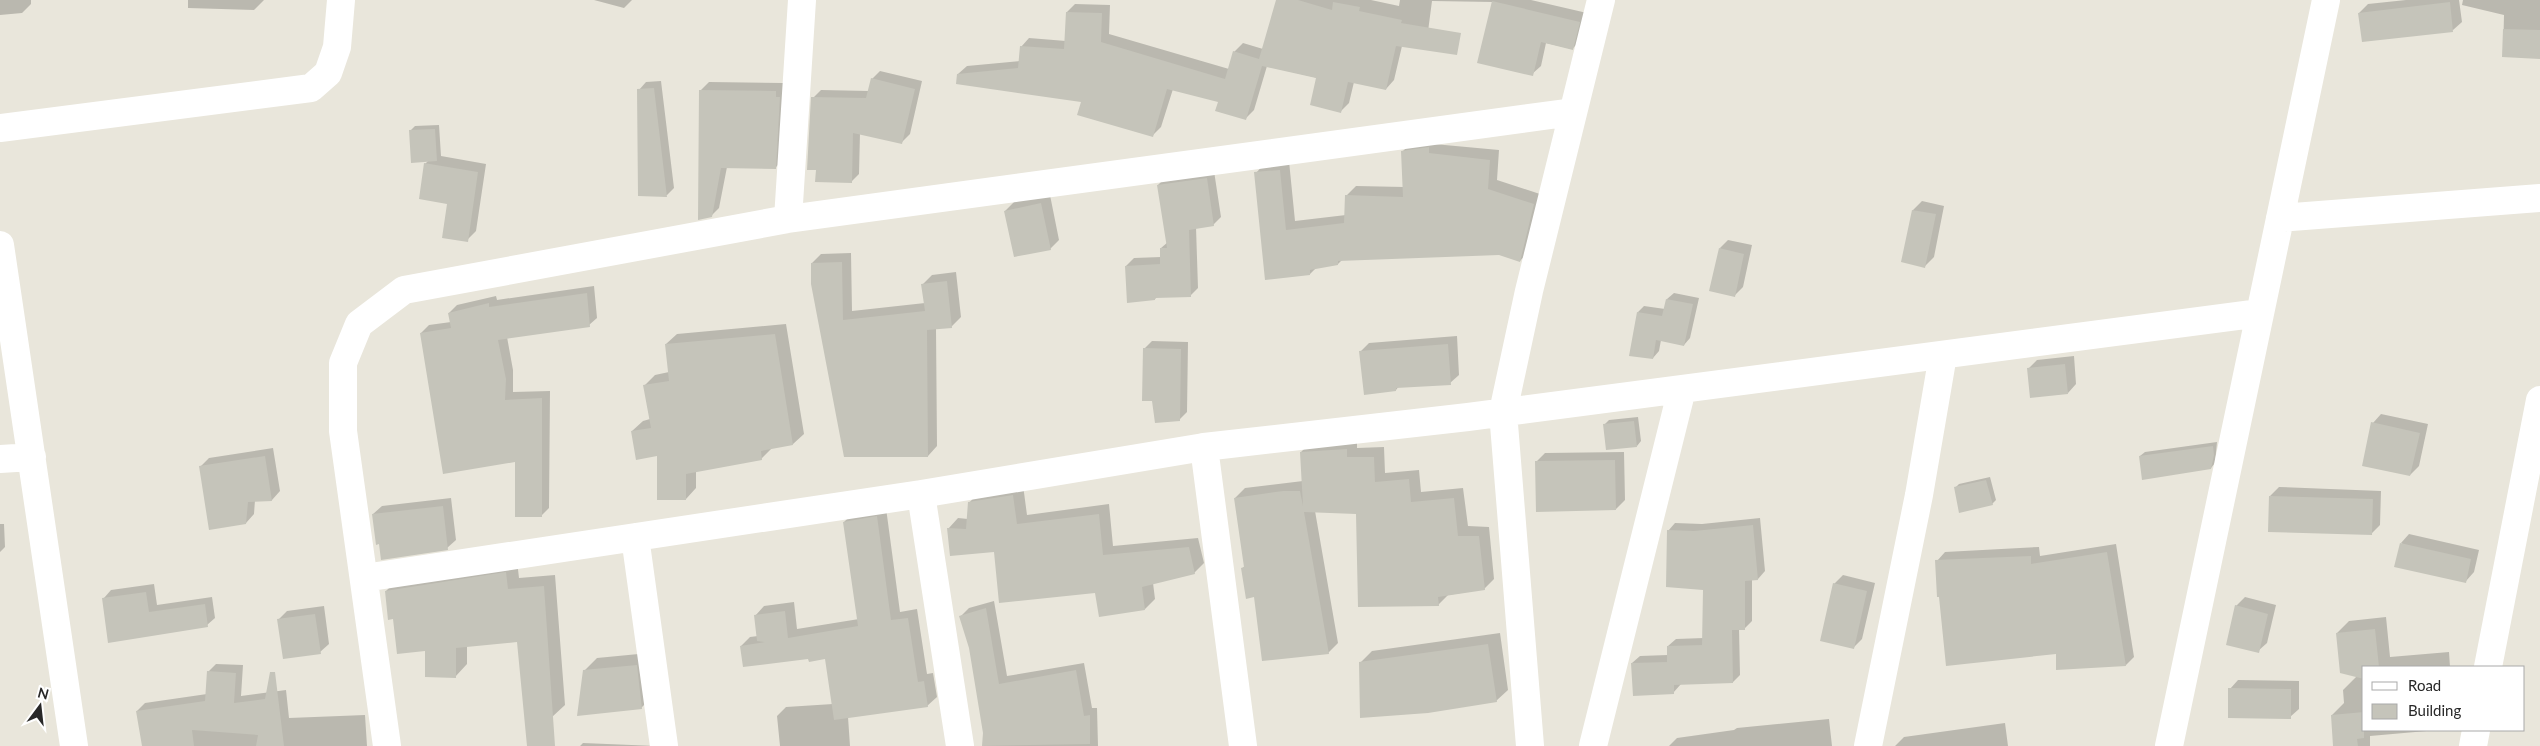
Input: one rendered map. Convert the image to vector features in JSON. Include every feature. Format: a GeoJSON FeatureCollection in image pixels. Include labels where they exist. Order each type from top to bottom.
{"type":"FeatureCollection","features":[{"type":"Feature","properties":{"kind":"street"},"geometry":{"type":"LineString","coordinates":[[0,128],[311,88],[328,73],[337,47],[341,0]]}},
{"type":"Feature","properties":{"kind":"street"},"geometry":{"type":"LineString","coordinates":[[788,219],[802,0]]}},
{"type":"Feature","properties":{"kind":"street"},"geometry":{"type":"LineString","coordinates":[[1530,746],[1502,412],[1529,292],[1601,0]]}},
{"type":"Feature","properties":{"kind":"street"},"geometry":{"type":"LineString","coordinates":[[2169,746],[2326,0]]}},
{"type":"Feature","properties":{"kind":"street"},"geometry":{"type":"LineString","coordinates":[[387,746],[343,431],[343,363],[359,324],[404,290],[788,219],[1573,112]]}},
{"type":"Feature","properties":{"kind":"street"},"geometry":{"type":"LineString","coordinates":[[2280,218],[2540,198]]}},
{"type":"Feature","properties":{"kind":"street"},"geometry":{"type":"LineString","coordinates":[[0,245],[74,746]]}},
{"type":"Feature","properties":{"kind":"street"},"geometry":{"type":"LineString","coordinates":[[364,578],[921,494],[1204,447],[1502,412],[2260,313]]}},
{"type":"Feature","properties":{"kind":"street"},"geometry":{"type":"LineString","coordinates":[[1868,746],[1919,495],[1943,355]]}},
{"type":"Feature","properties":{"kind":"street"},"geometry":{"type":"LineString","coordinates":[[1592,746],[1682,389]]}},
{"type":"Feature","properties":{"kind":"street"},"geometry":{"type":"LineString","coordinates":[[2488,666],[2540,400]]}},
{"type":"Feature","properties":{"kind":"street"},"geometry":{"type":"LineString","coordinates":[[1204,447],[1243,746]]}},
{"type":"Feature","properties":{"kind":"street"},"geometry":{"type":"LineString","coordinates":[[0,459],[32,457]]}},
{"type":"Feature","properties":{"kind":"street"},"geometry":{"type":"LineString","coordinates":[[921,494],[960,746]]}},
{"type":"Feature","properties":{"kind":"street"},"geometry":{"type":"LineString","coordinates":[[635,537],[664,746]]}},
{"type":"Feature","properties":{"kind":"street"},"geometry":{"type":"LineString","coordinates":[[2473,746],[2476,731]]}},
{"type":"Feature","properties":{"kind":"building"},"geometry":{"type":"Polygon","coordinates":[[[1276,0],[1298,0],[1332,10],[1333,2],[1360,7],[1359,11],[1402,20],[1401,23],[1461,33],[1457,55],[1396,46],[1386,90],[1348,82],[1341,113],[1310,105],[1316,78],[1262,66],[1246,120],[1215,111],[1218,102],[1167,89],[1153,137],[1077,115],[1081,102],[956,84],[957,74],[1018,68],[1020,46],[1064,49],[1066,12],[1102,13],[1101,42],[1225,79],[1233,51],[1259,59],[1276,0]]]}},
{"type":"Feature","properties":{"kind":"building"},"geometry":{"type":"Polygon","coordinates":[[[1492,1],[1580,22],[1573,50],[1541,42],[1533,76],[1477,63],[1492,1]]]}},
{"type":"Feature","properties":{"kind":"building"},"geometry":{"type":"Polygon","coordinates":[[[2450,2],[2453,32],[2362,42],[2358,13],[2450,2]]]}},
{"type":"Feature","properties":{"kind":"building"},"geometry":{"type":"Polygon","coordinates":[[[2503,29],[2540,30],[2540,59],[2502,57],[2503,29]]]}},
{"type":"Feature","properties":{"kind":"building"},"geometry":{"type":"Polygon","coordinates":[[[871,78],[915,89],[902,144],[853,133],[852,183],[815,182],[816,170],[807,170],[811,97],[866,98],[871,78]]]}},
{"type":"Feature","properties":{"kind":"building"},"geometry":{"type":"Polygon","coordinates":[[[654,88],[667,197],[638,196],[637,89],[654,88]]]}},
{"type":"Feature","properties":{"kind":"building"},"geometry":{"type":"Polygon","coordinates":[[[699,90],[776,91],[776,97],[780,97],[776,169],[721,168],[712,217],[698,220],[699,90]]]}},
{"type":"Feature","properties":{"kind":"building"},"geometry":{"type":"Polygon","coordinates":[[[435,129],[437,161],[411,163],[409,130],[435,129]]]}},
{"type":"Feature","properties":{"kind":"building"},"geometry":{"type":"Polygon","coordinates":[[[1429,147],[1429,153],[1490,160],[1488,189],[1534,204],[1520,262],[1499,255],[1338,261],[1338,265],[1310,270],[1310,275],[1265,280],[1254,172],[1280,170],[1286,230],[1344,223],[1345,195],[1403,197],[1401,151],[1429,147]]]}},
{"type":"Feature","properties":{"kind":"building"},"geometry":{"type":"Polygon","coordinates":[[[424,163],[478,172],[468,242],[442,238],[447,204],[419,199],[424,163]]]}},
{"type":"Feature","properties":{"kind":"building"},"geometry":{"type":"Polygon","coordinates":[[[1207,178],[1214,226],[1189,230],[1191,297],[1155,298],[1155,300],[1127,303],[1125,266],[1160,264],[1160,248],[1167,248],[1157,185],[1207,178]]]}},
{"type":"Feature","properties":{"kind":"building"},"geometry":{"type":"Polygon","coordinates":[[[1041,203],[1051,250],[1014,257],[1004,211],[1041,203]]]}},
{"type":"Feature","properties":{"kind":"building"},"geometry":{"type":"Polygon","coordinates":[[[1912,210],[1936,214],[1925,268],[1901,262],[1912,210]]]}},
{"type":"Feature","properties":{"kind":"building"},"geometry":{"type":"Polygon","coordinates":[[[1719,248],[1744,254],[1735,297],[1709,291],[1719,248]]]}},
{"type":"Feature","properties":{"kind":"building"},"geometry":{"type":"Polygon","coordinates":[[[842,262],[843,320],[925,311],[921,284],[947,281],[952,328],[927,330],[928,457],[844,457],[811,284],[811,263],[842,262]]]}},
{"type":"Feature","properties":{"kind":"building"},"geometry":{"type":"Polygon","coordinates":[[[587,293],[590,327],[498,340],[506,379],[505,400],[542,398],[542,517],[515,517],[515,462],[443,474],[420,333],[451,328],[448,313],[489,303],[489,307],[587,293]]]}},
{"type":"Feature","properties":{"kind":"building"},"geometry":{"type":"Polygon","coordinates":[[[1666,299],[1693,304],[1684,346],[1656,340],[1653,359],[1629,356],[1637,312],[1662,316],[1666,299]]]}},
{"type":"Feature","properties":{"kind":"building"},"geometry":{"type":"Polygon","coordinates":[[[775,334],[793,445],[761,451],[762,460],[686,474],[686,500],[657,500],[657,456],[636,460],[631,431],[651,428],[643,385],[669,381],[665,344],[775,334]]]}},
{"type":"Feature","properties":{"kind":"building"},"geometry":{"type":"Polygon","coordinates":[[[1448,344],[1451,385],[1396,388],[1396,391],[1364,395],[1359,351],[1448,344]]]}},
{"type":"Feature","properties":{"kind":"building"},"geometry":{"type":"Polygon","coordinates":[[[1143,348],[1181,349],[1180,421],[1155,423],[1152,401],[1142,401],[1143,348]]]}},
{"type":"Feature","properties":{"kind":"building"},"geometry":{"type":"Polygon","coordinates":[[[2065,364],[2068,394],[2030,398],[2027,368],[2065,364]]]}},
{"type":"Feature","properties":{"kind":"building"},"geometry":{"type":"Polygon","coordinates":[[[1634,421],[1637,447],[1606,450],[1603,424],[1634,421]]]}},
{"type":"Feature","properties":{"kind":"building"},"geometry":{"type":"Polygon","coordinates":[[[2371,422],[2420,433],[2410,476],[2362,466],[2371,422]]]}},
{"type":"Feature","properties":{"kind":"building"},"geometry":{"type":"Polygon","coordinates":[[[2213,446],[2214,455],[2211,469],[2142,480],[2139,456],[2213,446]]]}},
{"type":"Feature","properties":{"kind":"building"},"geometry":{"type":"Polygon","coordinates":[[[1347,449],[1347,457],[1374,457],[1375,482],[1409,479],[1411,502],[1454,498],[1458,536],[1479,536],[1485,590],[1438,597],[1439,606],[1358,607],[1356,514],[1304,512],[1329,654],[1262,661],[1254,597],[1246,599],[1241,568],[1244,567],[1234,498],[1283,491],[1300,491],[1303,506],[1300,452],[1347,449]]]}},
{"type":"Feature","properties":{"kind":"building"},"geometry":{"type":"Polygon","coordinates":[[[265,456],[272,501],[248,502],[246,524],[209,530],[199,466],[265,456]]]}},
{"type":"Feature","properties":{"kind":"building"},"geometry":{"type":"Polygon","coordinates":[[[1615,460],[1616,510],[1536,512],[1535,461],[1615,460]]]}},
{"type":"Feature","properties":{"kind":"building"},"geometry":{"type":"Polygon","coordinates":[[[1986,480],[1993,505],[1959,513],[1954,487],[1986,480]]]}},
{"type":"Feature","properties":{"kind":"building"},"geometry":{"type":"Polygon","coordinates":[[[1013,495],[1017,524],[1099,514],[1103,555],[1189,547],[1195,574],[1142,587],[1145,610],[1099,617],[1095,593],[999,603],[994,552],[950,556],[947,528],[966,529],[968,502],[1013,495]]]}},
{"type":"Feature","properties":{"kind":"building"},"geometry":{"type":"Polygon","coordinates":[[[2269,496],[2373,499],[2372,535],[2268,532],[2269,496]]]}},
{"type":"Feature","properties":{"kind":"building"},"geometry":{"type":"Polygon","coordinates":[[[443,506],[448,550],[381,560],[379,544],[376,545],[372,514],[443,506]]]}},
{"type":"Feature","properties":{"kind":"building"},"geometry":{"type":"Polygon","coordinates":[[[877,516],[891,620],[908,618],[918,682],[924,681],[928,707],[834,720],[825,659],[809,662],[808,659],[743,667],[740,646],[765,642],[757,641],[754,615],[785,611],[788,638],[858,626],[843,522],[877,516]]]}},
{"type":"Feature","properties":{"kind":"building"},"geometry":{"type":"Polygon","coordinates":[[[1753,525],[1758,580],[1745,581],[1745,630],[1732,630],[1733,683],[1674,685],[1674,694],[1633,696],[1631,663],[1667,662],[1667,646],[1702,645],[1703,590],[1666,587],[1667,530],[1694,531],[1753,525]]]}},
{"type":"Feature","properties":{"kind":"building"},"geometry":{"type":"Polygon","coordinates":[[[2400,543],[2471,559],[2466,583],[2394,567],[2400,543]]]}},
{"type":"Feature","properties":{"kind":"building"},"geometry":{"type":"Polygon","coordinates":[[[2107,552],[2126,666],[2056,670],[2056,654],[1946,666],[1939,597],[1937,597],[1935,560],[2031,556],[2031,564],[2107,552]]]}},
{"type":"Feature","properties":{"kind":"building"},"geometry":{"type":"Polygon","coordinates":[[[506,572],[508,589],[544,586],[555,746],[527,746],[517,642],[456,648],[456,678],[425,677],[425,651],[397,654],[393,619],[388,620],[385,591],[506,572]]]}},
{"type":"Feature","properties":{"kind":"building"},"geometry":{"type":"Polygon","coordinates":[[[1833,583],[1867,591],[1854,649],[1820,641],[1833,583]]]}},
{"type":"Feature","properties":{"kind":"building"},"geometry":{"type":"Polygon","coordinates":[[[146,592],[149,612],[205,604],[208,627],[108,643],[102,598],[146,592]]]}},
{"type":"Feature","properties":{"kind":"building"},"geometry":{"type":"Polygon","coordinates":[[[2235,605],[2268,614],[2259,653],[2226,645],[2235,605]]]}},
{"type":"Feature","properties":{"kind":"building"},"geometry":{"type":"Polygon","coordinates":[[[986,608],[999,684],[1076,670],[1084,716],[1090,715],[1090,744],[982,746],[983,733],[969,648],[959,616],[986,608]]]}},
{"type":"Feature","properties":{"kind":"building"},"geometry":{"type":"Polygon","coordinates":[[[315,614],[321,654],[283,659],[277,619],[315,614]]]}},
{"type":"Feature","properties":{"kind":"building"},"geometry":{"type":"Polygon","coordinates":[[[2375,629],[2379,666],[2362,666],[2362,678],[2340,673],[2336,633],[2375,629]]]}},
{"type":"Feature","properties":{"kind":"building"},"geometry":{"type":"Polygon","coordinates":[[[1488,644],[1497,702],[1428,713],[1360,718],[1359,662],[1488,644]]]}},
{"type":"Feature","properties":{"kind":"building"},"geometry":{"type":"Polygon","coordinates":[[[637,665],[642,709],[577,716],[583,670],[637,665]]]}},
{"type":"Feature","properties":{"kind":"building"},"geometry":{"type":"Polygon","coordinates":[[[207,671],[236,673],[234,703],[265,699],[270,672],[275,672],[284,746],[256,746],[258,735],[192,730],[194,746],[142,746],[136,711],[205,701],[207,671]]]}},
{"type":"Feature","properties":{"kind":"building"},"geometry":{"type":"Polygon","coordinates":[[[2228,688],[2291,689],[2291,719],[2228,718],[2228,688]]]}},
{"type":"Feature","properties":{"kind":"building"},"geometry":{"type":"Polygon","coordinates":[[[2362,712],[2364,738],[2357,739],[2358,746],[2333,746],[2331,715],[2362,712]]]}}]}
